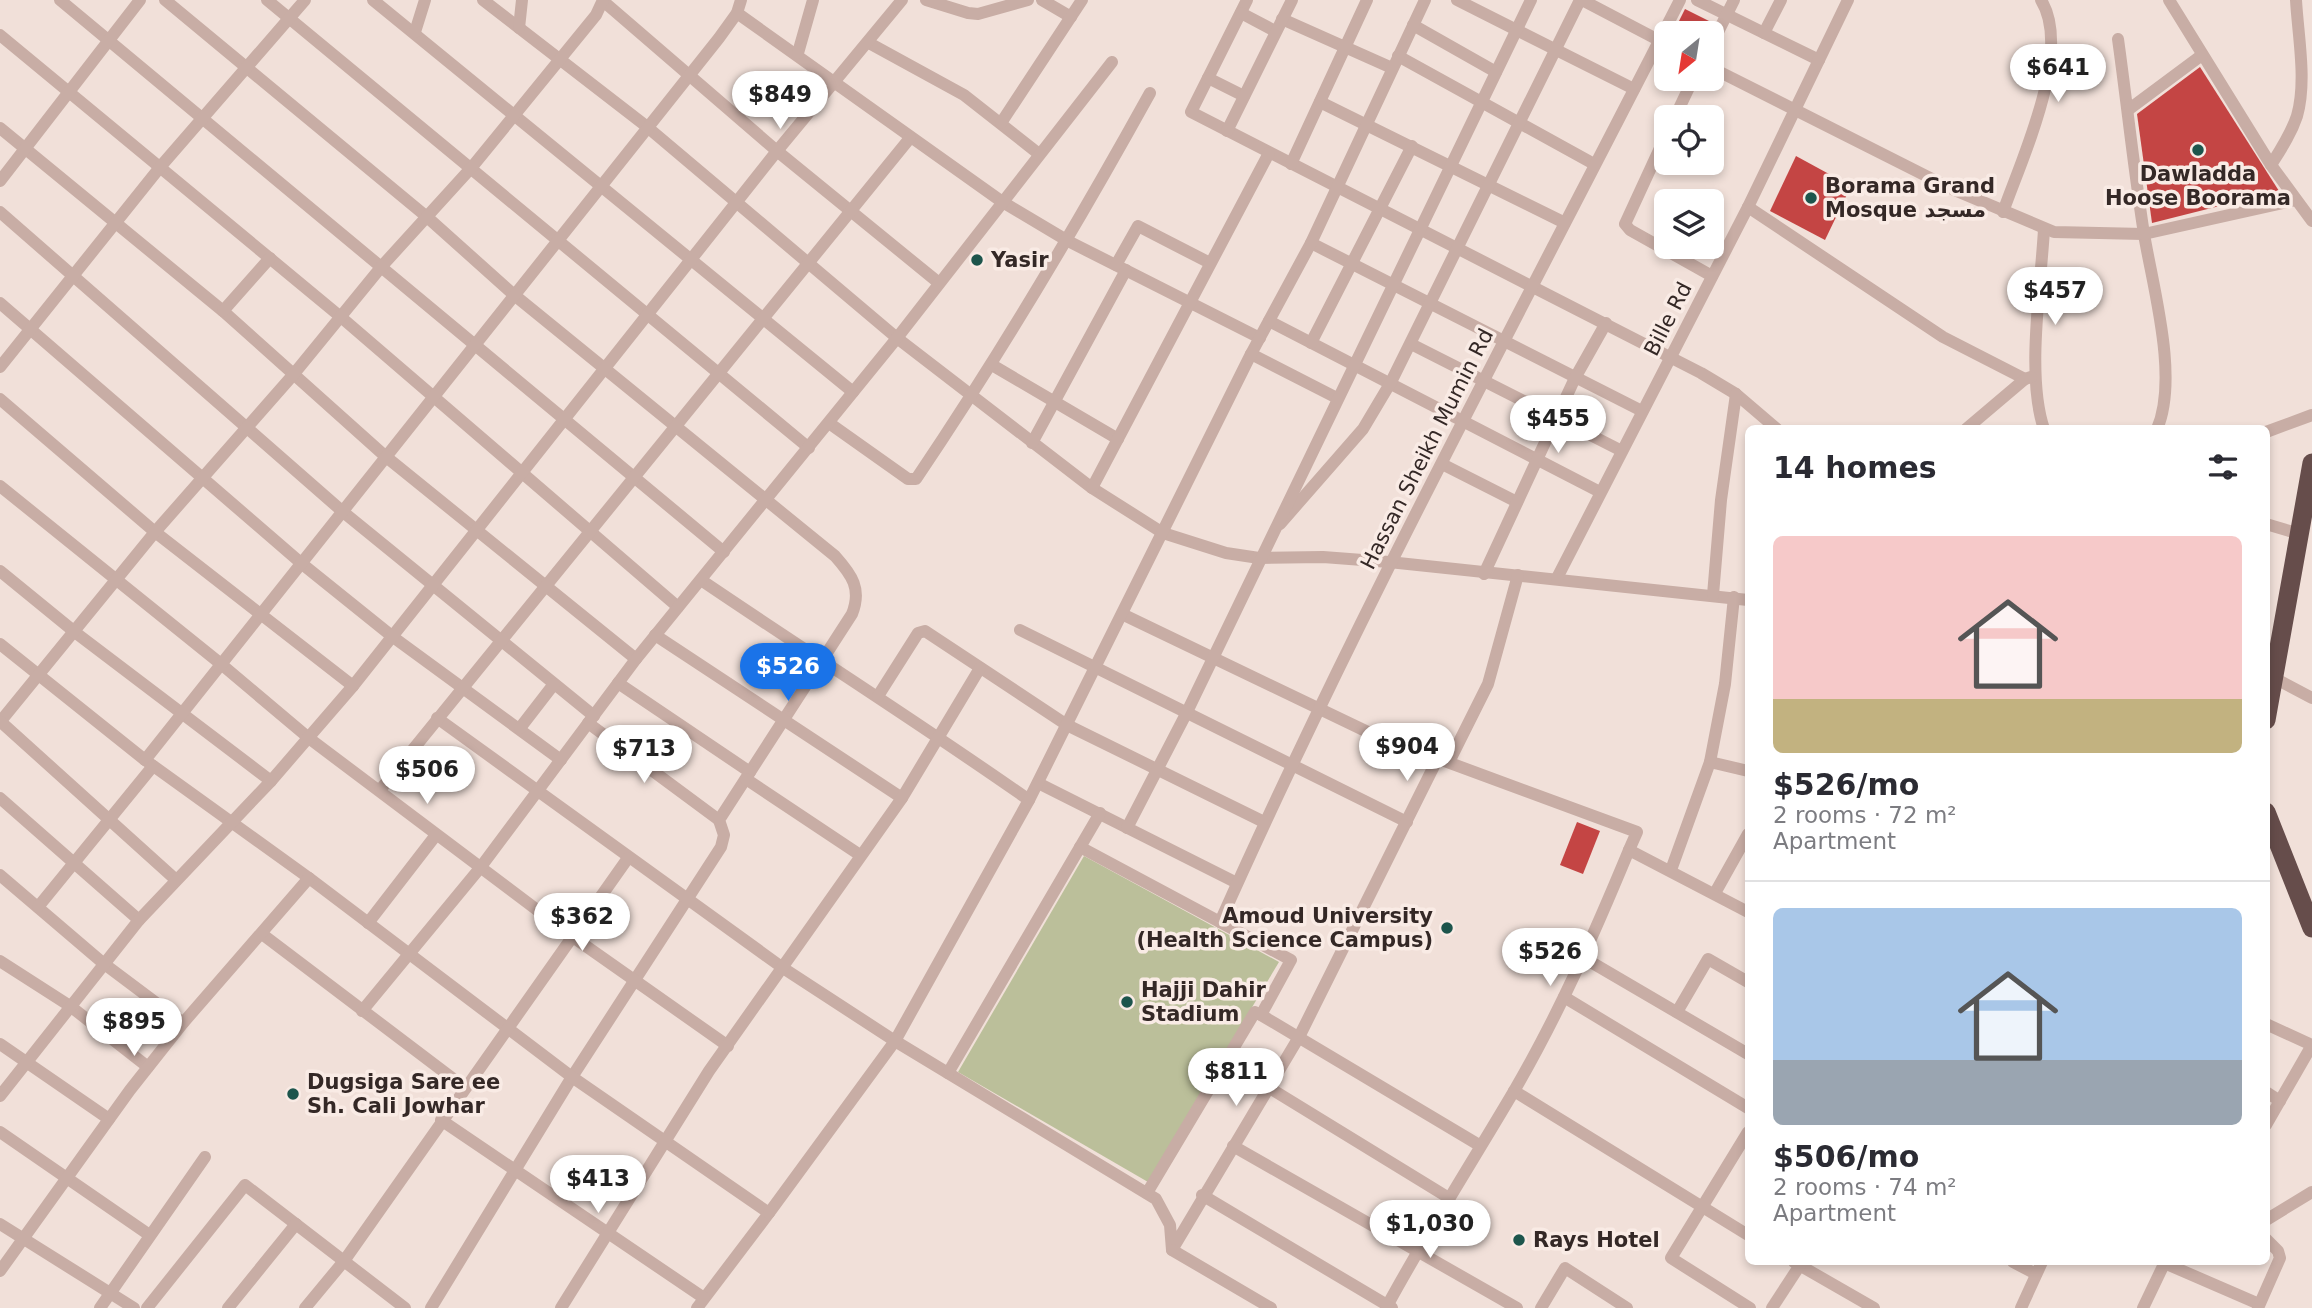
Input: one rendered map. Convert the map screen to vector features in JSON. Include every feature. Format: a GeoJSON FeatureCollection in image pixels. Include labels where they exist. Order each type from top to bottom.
{"type":"FeatureCollection","features":[{"type":"Feature","properties":{"kind":"highway"},"geometry":{"type":"LineString","coordinates":[[2270,698],[2276,679],[2312,463]]}},
{"type":"Feature","properties":{"kind":"highway"},"geometry":{"type":"LineString","coordinates":[[2270,822],[2312,928]]}},
{"type":"Feature","properties":{"kind":"street"},"geometry":{"type":"LineString","coordinates":[[60,0],[724,552]]}},
{"type":"Feature","properties":{"kind":"street"},"geometry":{"type":"LineString","coordinates":[[0,181],[140,0]]}},
{"type":"Feature","properties":{"kind":"street"},"geometry":{"type":"LineString","coordinates":[[165,0],[427,217],[513,294],[835,556],[850,573],[857,588],[858,599],[852,614],[719,820]]}},
{"type":"Feature","properties":{"kind":"street"},"geometry":{"type":"LineString","coordinates":[[267,0],[809,448]]}},
{"type":"Feature","properties":{"kind":"street"},"geometry":{"type":"LineString","coordinates":[[0,367],[161,166],[305,0]]}},
{"type":"Feature","properties":{"kind":"street"},"geometry":{"type":"LineString","coordinates":[[373,0],[514,112],[853,392]]}},
{"type":"Feature","properties":{"kind":"street"},"geometry":{"type":"LineString","coordinates":[[415,32],[425,0]]}},
{"type":"Feature","properties":{"kind":"street"},"geometry":{"type":"LineString","coordinates":[[483,0],[646,126],[897,338],[1091,488],[1163,533],[1226,553],[1259,558],[1323,557],[1389,562],[1745,599]]}},
{"type":"Feature","properties":{"kind":"street"},"geometry":{"type":"LineString","coordinates":[[519,28],[522,0]]}},
{"type":"Feature","properties":{"kind":"street"},"geometry":{"type":"LineString","coordinates":[[798,53],[813,0]]}},
{"type":"Feature","properties":{"kind":"street"},"geometry":{"type":"LineString","coordinates":[[0,1096],[103,963],[175,878],[310,739],[777,150],[836,83],[902,0]]}},
{"type":"Feature","properties":{"kind":"street"},"geometry":{"type":"LineString","coordinates":[[926,0],[968,13],[989,5],[1028,0]]}},
{"type":"Feature","properties":{"kind":"street"},"geometry":{"type":"LineString","coordinates":[[1042,0],[1071,17]]}},
{"type":"Feature","properties":{"kind":"street"},"geometry":{"type":"LineString","coordinates":[[1001,123],[1082,0]]}},
{"type":"Feature","properties":{"kind":"street"},"geometry":{"type":"LineString","coordinates":[[1247,0],[1191,112],[1671,357],[1736,394],[1772,425]]}},
{"type":"Feature","properties":{"kind":"street"},"geometry":{"type":"LineString","coordinates":[[1227,131],[1292,0]]}},
{"type":"Feature","properties":{"kind":"street"},"geometry":{"type":"LineString","coordinates":[[1291,164],[1367,0]]}},
{"type":"Feature","properties":{"kind":"street"},"geometry":{"type":"LineString","coordinates":[[441,1120],[608,1231],[701,1303],[895,1041],[1029,800],[1124,615],[1251,354],[1311,243],[1425,0]]}},
{"type":"Feature","properties":{"kind":"street"},"geometry":{"type":"LineString","coordinates":[[1457,0],[1634,89]]}},
{"type":"Feature","properties":{"kind":"street"},"geometry":{"type":"LineString","coordinates":[[1127,828],[1187,712],[1259,558],[1531,0]]}},
{"type":"Feature","properties":{"kind":"street"},"geometry":{"type":"LineString","coordinates":[[1271,534],[1363,429],[1391,382],[1581,0],[1654,38]]}},
{"type":"Feature","properties":{"kind":"street","name":"Hassan Sheikh Mumin Rd"},"geometry":{"type":"LineString","coordinates":[[1672,21],[1680,0]]}},
{"type":"Feature","properties":{"kind":"street"},"geometry":{"type":"LineString","coordinates":[[1698,0],[1819,60]]}},
{"type":"Feature","properties":{"kind":"street"},"geometry":{"type":"LineString","coordinates":[[1724,21],[1734,0]]}},
{"type":"Feature","properties":{"kind":"street"},"geometry":{"type":"LineString","coordinates":[[1764,33],[1782,0]]}},
{"type":"Feature","properties":{"kind":"street","name":"Bille Rd"},"geometry":{"type":"LineString","coordinates":[[1557,578],[1620,450],[1748,207],[1848,0]]}},
{"type":"Feature","properties":{"kind":"street"},"geometry":{"type":"LineString","coordinates":[[2003,212],[2045,92],[2051,37],[2049,12],[2041,0]]}},
{"type":"Feature","properties":{"kind":"street"},"geometry":{"type":"LineString","coordinates":[[2169,0],[2271,165],[2312,221]]}},
{"type":"Feature","properties":{"kind":"street"},"geometry":{"type":"LineString","coordinates":[[2271,165],[2298,114],[2300,67],[2296,0]]}},
{"type":"Feature","properties":{"kind":"street"},"geometry":{"type":"LineString","coordinates":[[175,878],[0,722],[76,633],[155,532],[342,318],[382,266],[472,167],[558,58],[596,15],[603,1],[850,212],[939,283]]}},
{"type":"Feature","properties":{"kind":"street"},"geometry":{"type":"LineString","coordinates":[[38,907],[109,819],[183,712],[690,74],[739,6],[836,83],[1001,201],[1068,241],[1260,338]]}},
{"type":"Feature","properties":{"kind":"street"},"geometry":{"type":"LineString","coordinates":[[1241,13],[1395,62],[1481,102],[1594,164]]}},
{"type":"Feature","properties":{"kind":"street"},"geometry":{"type":"LineString","coordinates":[[1413,25],[1496,72]]}},
{"type":"Feature","properties":{"kind":"street"},"geometry":{"type":"LineString","coordinates":[[0,35],[342,318],[678,607]]}},
{"type":"Feature","properties":{"kind":"street"},"geometry":{"type":"LineString","coordinates":[[2118,39],[2144,234],[2161,323],[2165,400],[2158,425]]}},
{"type":"Feature","properties":{"kind":"street"},"geometry":{"type":"LineString","coordinates":[[869,43],[964,95],[1039,154]]}},
{"type":"Feature","properties":{"kind":"street"},"geometry":{"type":"LineString","coordinates":[[2128,110],[2202,55]]}},
{"type":"Feature","properties":{"kind":"street","name":"Hassan Sheikh Mumin Rd"},"geometry":{"type":"LineString","coordinates":[[1220,922],[1291,763],[1389,562],[1442,464],[1563,222],[1634,89],[1654,57]]}},
{"type":"Feature","properties":{"kind":"street"},"geometry":{"type":"LineString","coordinates":[[362,1011],[480,868],[636,659],[897,338],[1001,201],[1112,62]]}},
{"type":"Feature","properties":{"kind":"street"},"geometry":{"type":"LineString","coordinates":[[1724,74],[1795,112],[2043,229],[2075,233],[2144,234],[2296,200]]}},
{"type":"Feature","properties":{"kind":"street"},"geometry":{"type":"LineString","coordinates":[[1208,78],[1244,96]]}},
{"type":"Feature","properties":{"kind":"street"},"geometry":{"type":"LineString","coordinates":[[829,423],[912,481],[992,365],[1068,241],[1150,93]]}},
{"type":"Feature","properties":{"kind":"street"},"geometry":{"type":"LineString","coordinates":[[1320,102],[1563,222]]}},
{"type":"Feature","properties":{"kind":"street"},"geometry":{"type":"LineString","coordinates":[[0,128],[223,311],[385,456],[636,659]]}},
{"type":"Feature","properties":{"kind":"street"},"geometry":{"type":"LineString","coordinates":[[380,790],[911,138]]}},
{"type":"Feature","properties":{"kind":"street"},"geometry":{"type":"LineString","coordinates":[[1311,343],[1412,146]]}},
{"type":"Feature","properties":{"kind":"street"},"geometry":{"type":"LineString","coordinates":[[1091,488],[1269,153]]}},
{"type":"Feature","properties":{"kind":"street"},"geometry":{"type":"LineString","coordinates":[[1654,161],[1625,224],[1630,230],[1712,276]]}},
{"type":"Feature","properties":{"kind":"street"},"geometry":{"type":"LineString","coordinates":[[1748,207],[1943,337],[2030,378]]}},
{"type":"Feature","properties":{"kind":"street"},"geometry":{"type":"LineString","coordinates":[[0,212],[342,511],[554,684],[591,719],[719,820],[724,835],[721,847],[572,1077],[431,1308]]}},
{"type":"Feature","properties":{"kind":"street"},"geometry":{"type":"LineString","coordinates":[[1032,443],[1121,267],[1138,226],[1210,263]]}},
{"type":"Feature","properties":{"kind":"street"},"geometry":{"type":"LineString","coordinates":[[2043,229],[2030,378],[2043,425]]}},
{"type":"Feature","properties":{"kind":"street"},"geometry":{"type":"LineString","coordinates":[[1311,243],[1642,411]]}},
{"type":"Feature","properties":{"kind":"street"},"geometry":{"type":"LineString","coordinates":[[223,311],[270,258]]}},
{"type":"Feature","properties":{"kind":"street"},"geometry":{"type":"LineString","coordinates":[[0,303],[300,563],[393,637],[561,760]]}},
{"type":"Feature","properties":{"kind":"street"},"geometry":{"type":"LineString","coordinates":[[1269,321],[1600,492]]}},
{"type":"Feature","properties":{"kind":"street"},"geometry":{"type":"LineString","coordinates":[[1484,573],[1575,378],[1605,323]]}},
{"type":"Feature","properties":{"kind":"street"},"geometry":{"type":"LineString","coordinates":[[1411,344],[1620,450]]}},
{"type":"Feature","properties":{"kind":"street"},"geometry":{"type":"LineString","coordinates":[[1251,354],[1337,398]]}},
{"type":"Feature","properties":{"kind":"street"},"geometry":{"type":"LineString","coordinates":[[992,365],[1118,439]]}},
{"type":"Feature","properties":{"kind":"street"},"geometry":{"type":"LineString","coordinates":[[1971,425],[2030,378]]}},
{"type":"Feature","properties":{"kind":"street"},"geometry":{"type":"LineString","coordinates":[[1713,595],[1721,500],[1736,394]]}},
{"type":"Feature","properties":{"kind":"street"},"geometry":{"type":"LineString","coordinates":[[0,400],[155,532],[353,686]]}},
{"type":"Feature","properties":{"kind":"street"},"geometry":{"type":"LineString","coordinates":[[2270,431],[2312,415]]}},
{"type":"Feature","properties":{"kind":"street"},"geometry":{"type":"LineString","coordinates":[[1442,464],[1517,502]]}},
{"type":"Feature","properties":{"kind":"street"},"geometry":{"type":"LineString","coordinates":[[0,486],[310,739],[573,937],[728,1046]]}},
{"type":"Feature","properties":{"kind":"street"},"geometry":{"type":"LineString","coordinates":[[2270,525],[2300,534]]}},
{"type":"Feature","properties":{"kind":"street"},"geometry":{"type":"LineString","coordinates":[[0,571],[76,633],[271,781]]}},
{"type":"Feature","properties":{"kind":"street"},"geometry":{"type":"LineString","coordinates":[[1172,1250],[1202,1195],[1299,1037],[1407,822],[1488,684],[1518,575]]}},
{"type":"Feature","properties":{"kind":"street"},"geometry":{"type":"LineString","coordinates":[[701,580],[820,661],[878,696],[1029,800]]}},
{"type":"Feature","properties":{"kind":"street"},"geometry":{"type":"LineString","coordinates":[[1671,870],[1710,762],[1725,684],[1734,597]]}},
{"type":"Feature","properties":{"kind":"street"},"geometry":{"type":"LineString","coordinates":[[1124,615],[1374,735],[1637,832],[1584,958],[1564,997],[1514,1091],[1415,1253],[1389,1307],[1202,1195]]}},
{"type":"Feature","properties":{"kind":"street"},"geometry":{"type":"LineString","coordinates":[[1020,630],[1407,822]]}},
{"type":"Feature","properties":{"kind":"street"},"geometry":{"type":"LineString","coordinates":[[878,696],[919,631],[925,631],[1067,725],[1264,822]]}},
{"type":"Feature","properties":{"kind":"street"},"geometry":{"type":"LineString","coordinates":[[656,635],[902,798]]}},
{"type":"Feature","properties":{"kind":"street"},"geometry":{"type":"LineString","coordinates":[[0,644],[149,763],[309,878],[572,1077],[769,1213]]}},
{"type":"Feature","properties":{"kind":"street"},"geometry":{"type":"LineString","coordinates":[[561,1308],[664,1141],[902,798],[980,668]]}},
{"type":"Feature","properties":{"kind":"street"},"geometry":{"type":"LineString","coordinates":[[2276,679],[2312,698]]}},
{"type":"Feature","properties":{"kind":"street"},"geometry":{"type":"LineString","coordinates":[[618,683],[860,855]]}},
{"type":"Feature","properties":{"kind":"street"},"geometry":{"type":"LineString","coordinates":[[520,728],[554,684]]}},
{"type":"Feature","properties":{"kind":"street"},"geometry":{"type":"LineString","coordinates":[[438,718],[783,968],[895,1041],[1156,1199],[1166,1212],[1172,1250]]}},
{"type":"Feature","properties":{"kind":"street"},"geometry":{"type":"LineString","coordinates":[[1710,762],[1745,770]]}},
{"type":"Feature","properties":{"kind":"street"},"geometry":{"type":"LineString","coordinates":[[1038,783],[1237,883]]}},
{"type":"Feature","properties":{"kind":"street"},"geometry":{"type":"LineString","coordinates":[[0,798],[139,920]]}},
{"type":"Feature","properties":{"kind":"street"},"geometry":{"type":"LineString","coordinates":[[948,1073],[1100,813]]}},
{"type":"Feature","properties":{"kind":"street"},"geometry":{"type":"LineString","coordinates":[[368,923],[436,835]]}},
{"type":"Feature","properties":{"kind":"street"},"geometry":{"type":"LineString","coordinates":[[1715,893],[1745,839]]}},
{"type":"Feature","properties":{"kind":"street"},"geometry":{"type":"LineString","coordinates":[[1080,847],[1291,960],[1261,1016]]}},
{"type":"Feature","properties":{"kind":"street"},"geometry":{"type":"LineString","coordinates":[[1629,849],[1745,910]]}},
{"type":"Feature","properties":{"kind":"street"},"geometry":{"type":"LineString","coordinates":[[305,1308],[344,1261],[464,1087],[628,858]]}},
{"type":"Feature","properties":{"kind":"street"},"geometry":{"type":"LineString","coordinates":[[0,875],[103,963],[183,1023]]}},
{"type":"Feature","properties":{"kind":"street"},"geometry":{"type":"LineString","coordinates":[[0,1270],[148,1067],[309,878]]}},
{"type":"Feature","properties":{"kind":"street"},"geometry":{"type":"LineString","coordinates":[[262,934],[464,1087]]}},
{"type":"Feature","properties":{"kind":"street"},"geometry":{"type":"LineString","coordinates":[[1584,958],[1745,1052]]}},
{"type":"Feature","properties":{"kind":"street"},"geometry":{"type":"LineString","coordinates":[[1676,1012],[1708,959],[1745,980]]}},
{"type":"Feature","properties":{"kind":"street"},"geometry":{"type":"LineString","coordinates":[[0,961],[70,1006],[148,1067]]}},
{"type":"Feature","properties":{"kind":"street"},"geometry":{"type":"LineString","coordinates":[[1564,997],[1745,1106]]}},
{"type":"Feature","properties":{"kind":"street"},"geometry":{"type":"LineString","coordinates":[[1147,1193],[1255,1012],[1479,1145]]}},
{"type":"Feature","properties":{"kind":"street"},"geometry":{"type":"LineString","coordinates":[[2270,1026],[2312,1045],[2270,1118]]}},
{"type":"Feature","properties":{"kind":"street"},"geometry":{"type":"LineString","coordinates":[[0,1044],[109,1119]]}},
{"type":"Feature","properties":{"kind":"street"},"geometry":{"type":"LineString","coordinates":[[1268,1087],[1449,1198]]}},
{"type":"Feature","properties":{"kind":"street"},"geometry":{"type":"LineString","coordinates":[[1514,1091],[1745,1233]]}},
{"type":"Feature","properties":{"kind":"street"},"geometry":{"type":"LineString","coordinates":[[2270,1095],[2280,1101]]}},
{"type":"Feature","properties":{"kind":"street"},"geometry":{"type":"LineString","coordinates":[[0,1132],[148,1234]]}},
{"type":"Feature","properties":{"kind":"street"},"geometry":{"type":"LineString","coordinates":[[1745,1137],[1671,1258],[1750,1308]]}},
{"type":"Feature","properties":{"kind":"street"},"geometry":{"type":"LineString","coordinates":[[1233,1146],[1415,1253],[1517,1308]]}},
{"type":"Feature","properties":{"kind":"street"},"geometry":{"type":"LineString","coordinates":[[100,1308],[148,1234],[205,1157]]}},
{"type":"Feature","properties":{"kind":"street"},"geometry":{"type":"LineString","coordinates":[[147,1308],[245,1185],[405,1308]]}},
{"type":"Feature","properties":{"kind":"street"},"geometry":{"type":"LineString","coordinates":[[2270,1218],[2312,1192]]}},
{"type":"Feature","properties":{"kind":"street"},"geometry":{"type":"LineString","coordinates":[[0,1224],[134,1308]]}},
{"type":"Feature","properties":{"kind":"street"},"geometry":{"type":"LineString","coordinates":[[228,1308],[296,1224]]}},
{"type":"Feature","properties":{"kind":"street"},"geometry":{"type":"LineString","coordinates":[[2170,1265],[2259,1306],[2280,1258],[2278,1251],[2270,1243]]}},
{"type":"Feature","properties":{"kind":"street"},"geometry":{"type":"LineString","coordinates":[[1172,1250],[1271,1308]]}},
{"type":"Feature","properties":{"kind":"street"},"geometry":{"type":"LineString","coordinates":[[1772,1308],[1797,1265]]}},
{"type":"Feature","properties":{"kind":"street"},"geometry":{"type":"LineString","coordinates":[[1801,1265],[1874,1308]]}},
{"type":"Feature","properties":{"kind":"street"},"geometry":{"type":"LineString","coordinates":[[2019,1265],[2036,1274]]}},
{"type":"Feature","properties":{"kind":"street"},"geometry":{"type":"LineString","coordinates":[[2021,1308],[2040,1265]]}},
{"type":"Feature","properties":{"kind":"street"},"geometry":{"type":"LineString","coordinates":[[2143,1308],[2163,1265]]}},
{"type":"Feature","properties":{"kind":"street"},"geometry":{"type":"LineString","coordinates":[[1541,1308],[1565,1268],[1627,1308]]}},
{"type":"Feature","properties":{"kind":"green space","name":"Hajji Dahir Stadium"},"geometry":{"type":"Polygon","coordinates":[[[1084,856],[1279,962],[1148,1182],[958,1072],[1084,856]]]}},
{"type":"Feature","properties":{"kind":"building"},"geometry":{"type":"Polygon","coordinates":[[[1685,9],[1709,21],[1679,21],[1685,9]]]}},
{"type":"Feature","properties":{"kind":"building","name":"Dawladda Hoose Boorama"},"geometry":{"type":"Polygon","coordinates":[[[2200,67],[2279,191],[2152,223],[2137,114],[2200,67]]]}},
{"type":"Feature","properties":{"kind":"building","name":"Borama Grand Mosque مسجد"},"geometry":{"type":"Polygon","coordinates":[[[1796,156],[1851,186],[1825,240],[1770,211],[1796,156]]]}},
{"type":"Feature","properties":{"kind":"building"},"geometry":{"type":"Polygon","coordinates":[[[1577,822],[1600,831],[1583,874],[1560,865],[1577,822]]]}},
{"type":"Feature","properties":{"kind":"place","name":"Dawladda Hoose Boorama"},"geometry":{"type":"Point","coordinates":[2198,150]}},
{"type":"Feature","properties":{"kind":"place","name":"Borama Grand Mosque مسجد"},"geometry":{"type":"Point","coordinates":[1811,198]}},
{"type":"Feature","properties":{"kind":"place","name":"Yasir"},"geometry":{"type":"Point","coordinates":[977,260]}},
{"type":"Feature","properties":{"kind":"place","name":"Amoud University (Health Science Campus)"},"geometry":{"type":"Point","coordinates":[1447,928]}},
{"type":"Feature","properties":{"kind":"place","name":"Hajji Dahir Stadium"},"geometry":{"type":"Point","coordinates":[1127,1002]}},
{"type":"Feature","properties":{"kind":"place","name":"Dugsiga Sare ee Sh. Cali Jowhar"},"geometry":{"type":"Point","coordinates":[293,1094]}},
{"type":"Feature","properties":{"kind":"place","name":"Rays Hotel"},"geometry":{"type":"Point","coordinates":[1519,1240]}}]}
